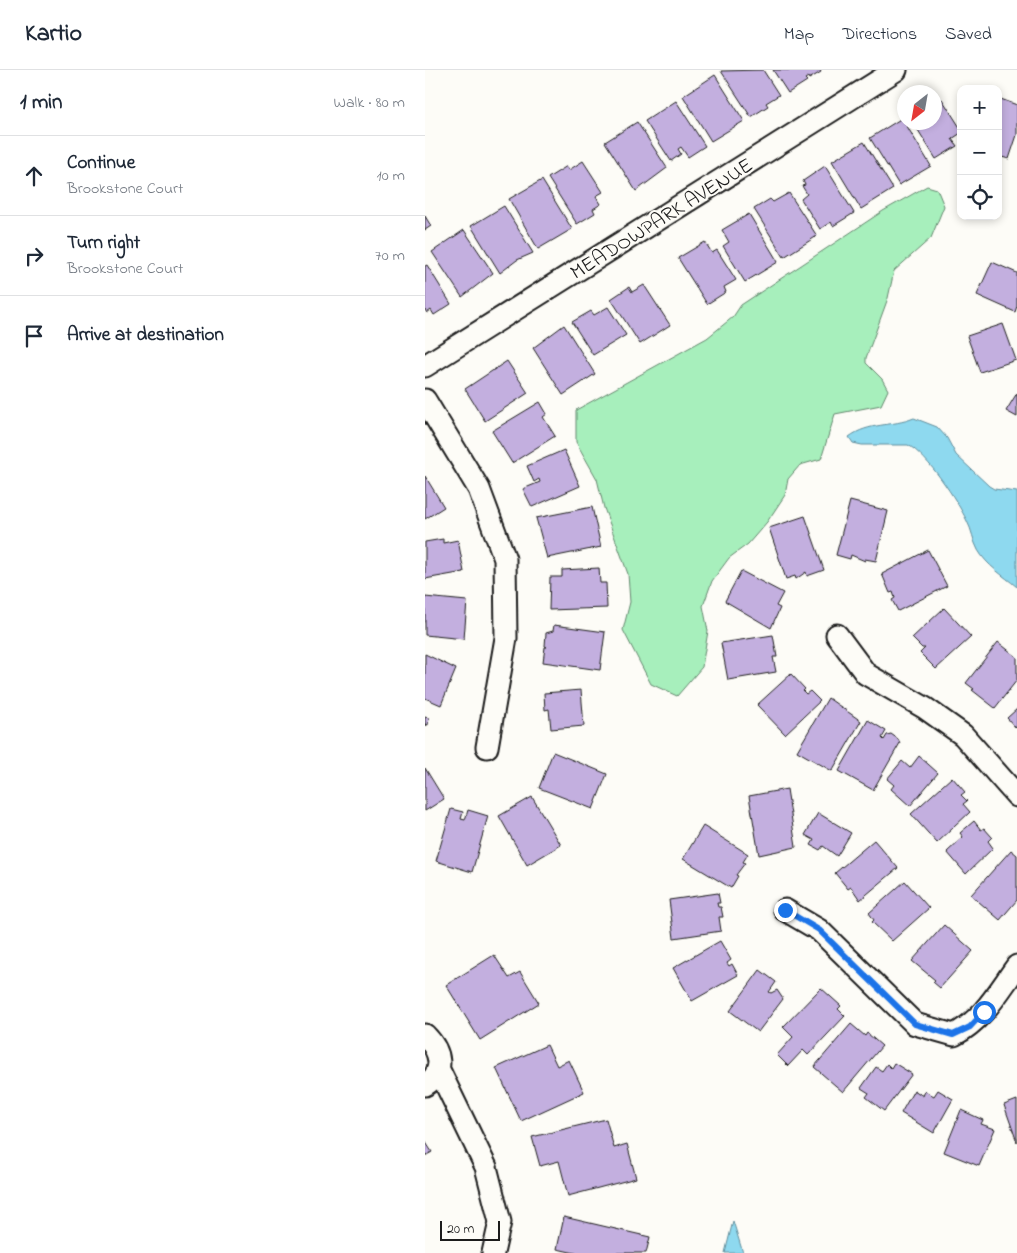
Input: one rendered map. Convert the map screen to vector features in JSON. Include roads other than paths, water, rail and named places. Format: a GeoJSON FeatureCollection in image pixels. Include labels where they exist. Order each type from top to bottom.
{"type":"FeatureCollection","features":[{"type":"Feature","properties":{"kind":"street","name":"MEADOWPARK AVENUE"},"geometry":{"type":"LineString","coordinates":[[425,366],[896,70]]}},
{"type":"Feature","properties":{"kind":"street"},"geometry":{"type":"LineString","coordinates":[[425,400],[479,489],[505,559],[506,638],[487,747]]}},
{"type":"Feature","properties":{"kind":"street"},"geometry":{"type":"LineString","coordinates":[[837,635],[866,674],[925,708],[963,735],[1017,796]]}},
{"type":"Feature","properties":{"kind":"street"},"geometry":{"type":"LineString","coordinates":[[785,910],[819,930],[915,1024],[953,1035],[970,1027],[984,1012],[1017,966]]}},
{"type":"Feature","properties":{"kind":"street"},"geometry":{"type":"LineString","coordinates":[[425,1035],[435,1047],[440,1059],[432,1077],[486,1167],[500,1222],[493,1253]]}},
{"type":"Feature","properties":{"kind":"water"},"geometry":{"type":"Polygon","coordinates":[[[914,418],[937,427],[947,438],[956,455],[989,486],[994,489],[1017,492],[1017,587],[991,566],[982,556],[976,547],[969,524],[956,502],[933,468],[916,451],[908,445],[862,445],[853,443],[849,437],[865,429],[914,418]]]}},
{"type":"Feature","properties":{"kind":"water"},"geometry":{"type":"Polygon","coordinates":[[[733,1221],[743,1253],[725,1253],[733,1221]]]}}]}
